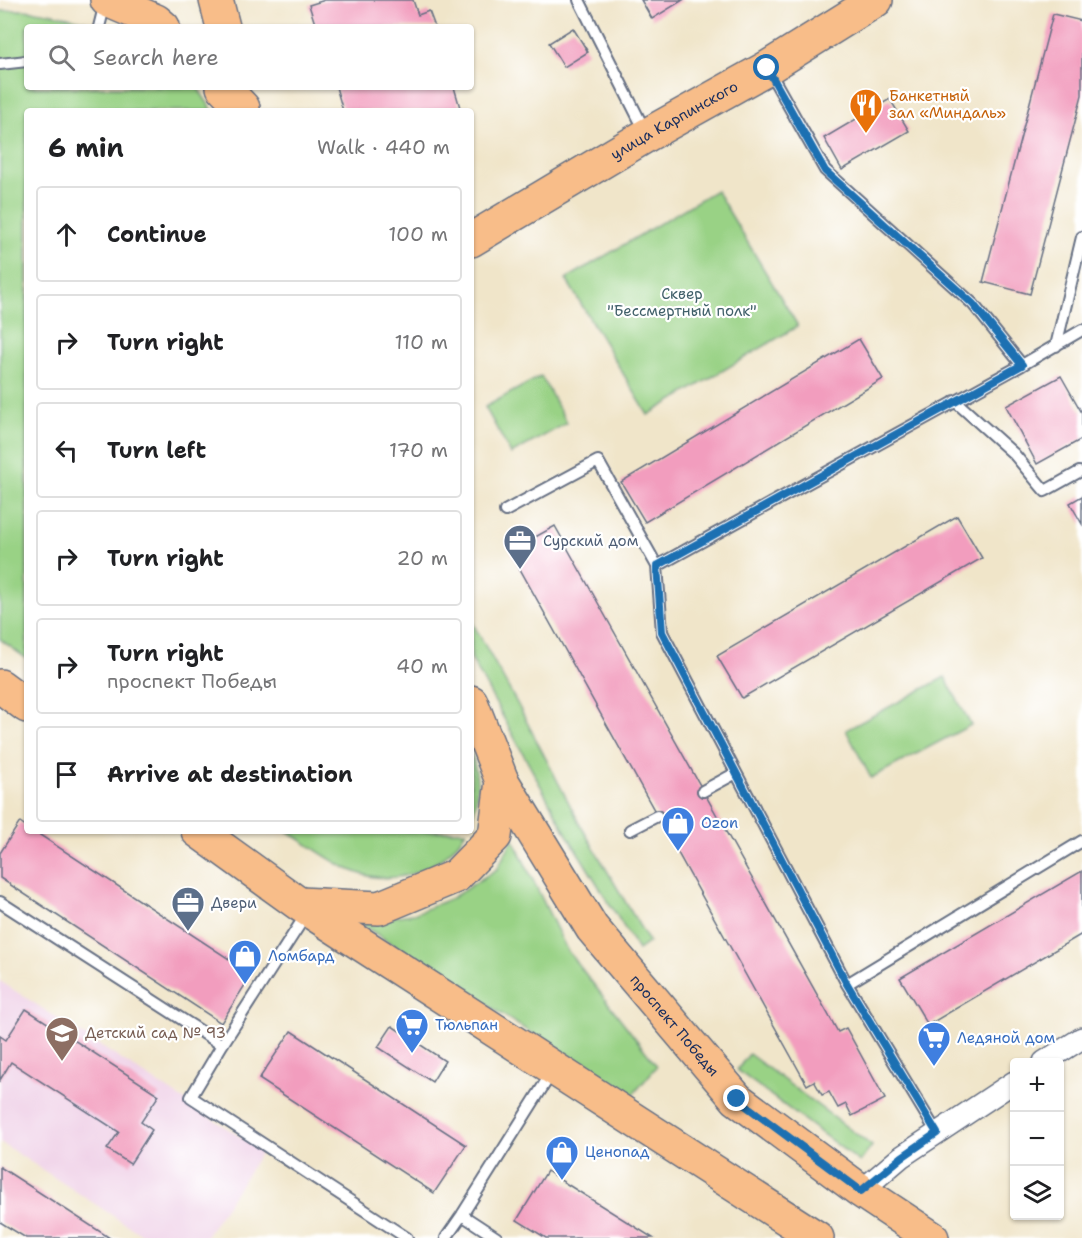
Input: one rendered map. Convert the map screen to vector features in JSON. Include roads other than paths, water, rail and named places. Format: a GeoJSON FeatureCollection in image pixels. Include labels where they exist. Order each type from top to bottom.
{"type":"FeatureCollection","features":[{"type":"Feature","properties":{"kind":"main road"},"geometry":{"type":"LineString","coordinates":[[106,0],[160,24]]}},
{"type":"Feature","properties":{"kind":"main road"},"geometry":{"type":"LineString","coordinates":[[216,0],[222,24]]}},
{"type":"Feature","properties":{"kind":"main road","name":"улица Карпинского"},"geometry":{"type":"LineString","coordinates":[[474,238],[647,135],[767,68],[876,0]]}},
{"type":"Feature","properties":{"kind":"main road","name":"проспект Победы"},"geometry":{"type":"LineString","coordinates":[[474,710],[502,781],[592,928],[737,1099],[861,1191],[932,1238]]}},
{"type":"Feature","properties":{"kind":"main road"},"geometry":{"type":"LineString","coordinates":[[304,908],[379,908],[456,876],[495,836],[502,781]]}},
{"type":"Feature","properties":{"kind":"main road"},"geometry":{"type":"LineString","coordinates":[[202,834],[304,908],[817,1238]]}},
{"type":"Feature","properties":{"kind":"street"},"geometry":{"type":"LineString","coordinates":[[1050,1058],[1082,1038]]}},
{"type":"Feature","properties":{"kind":"street"},"geometry":{"type":"LineString","coordinates":[[861,1191],[902,1157],[1010,1085]]}},
{"type":"Feature","properties":{"kind":"lane"},"geometry":{"type":"LineString","coordinates":[[100,24],[106,0]]}},
{"type":"Feature","properties":{"kind":"lane"},"geometry":{"type":"LineString","coordinates":[[579,0],[647,135]]}},
{"type":"Feature","properties":{"kind":"lane"},"geometry":{"type":"LineString","coordinates":[[0,64],[24,61]]}},
{"type":"Feature","properties":{"kind":"lane"},"geometry":{"type":"LineString","coordinates":[[767,68],[825,171],[973,304],[1022,365]]}},
{"type":"Feature","properties":{"kind":"lane"},"geometry":{"type":"LineString","coordinates":[[1056,346],[1082,237]]}},
{"type":"Feature","properties":{"kind":"lane"},"geometry":{"type":"LineString","coordinates":[[657,566],[1082,330]]}},
{"type":"Feature","properties":{"kind":"lane"},"geometry":{"type":"LineString","coordinates":[[955,401],[1014,454],[1045,491],[1078,472]]}},
{"type":"Feature","properties":{"kind":"lane"},"geometry":{"type":"LineString","coordinates":[[505,511],[598,462],[657,566],[662,632],[847,984],[937,1133]]}},
{"type":"Feature","properties":{"kind":"lane"},"geometry":{"type":"LineString","coordinates":[[703,791],[736,773]]}},
{"type":"Feature","properties":{"kind":"lane"},"geometry":{"type":"LineString","coordinates":[[630,830],[657,816]]}},
{"type":"Feature","properties":{"kind":"lane"},"geometry":{"type":"LineString","coordinates":[[847,984],[1082,841]]}},
{"type":"Feature","properties":{"kind":"lane"},"geometry":{"type":"LineString","coordinates":[[0,902],[222,1044]]}},
{"type":"Feature","properties":{"kind":"lane"},"geometry":{"type":"LineString","coordinates":[[304,908],[191,1097],[407,1238]]}},
{"type":"Feature","properties":{"kind":"lane"},"geometry":{"type":"LineString","coordinates":[[446,1238],[554,1069]]}},
{"type":"Feature","properties":{"kind":"lane"},"geometry":{"type":"LineString","coordinates":[[462,1215],[497,1238]]}},
{"type":"Feature","properties":{"kind":"place","name":"Банкетный зал «Миндаль»"},"geometry":{"type":"Point","coordinates":[866,134]}},
{"type":"Feature","properties":{"kind":"place","name":"Сурский дом"},"geometry":{"type":"Point","coordinates":[520,570]}},
{"type":"Feature","properties":{"kind":"place","name":"Ozon"},"geometry":{"type":"Point","coordinates":[678,852]}},
{"type":"Feature","properties":{"kind":"place","name":"Двери"},"geometry":{"type":"Point","coordinates":[188,932]}},
{"type":"Feature","properties":{"kind":"place","name":"Ломбард"},"geometry":{"type":"Point","coordinates":[245,985]}},
{"type":"Feature","properties":{"kind":"place","name":"Тюльпан"},"geometry":{"type":"Point","coordinates":[412,1054]}},
{"type":"Feature","properties":{"kind":"place","name":"Детский сад № 93"},"geometry":{"type":"Point","coordinates":[62,1062]}},
{"type":"Feature","properties":{"kind":"place","name":"Ледяной дом"},"geometry":{"type":"Point","coordinates":[934,1067]}},
{"type":"Feature","properties":{"kind":"place","name":"Ценопад"},"geometry":{"type":"Point","coordinates":[562,1181]}},
{"type":"Feature","properties":{"kind":"park label","name":"Сквер \"Бессмертный полк\""},"geometry":{"type":"Point","coordinates":[682,302]}}]}
